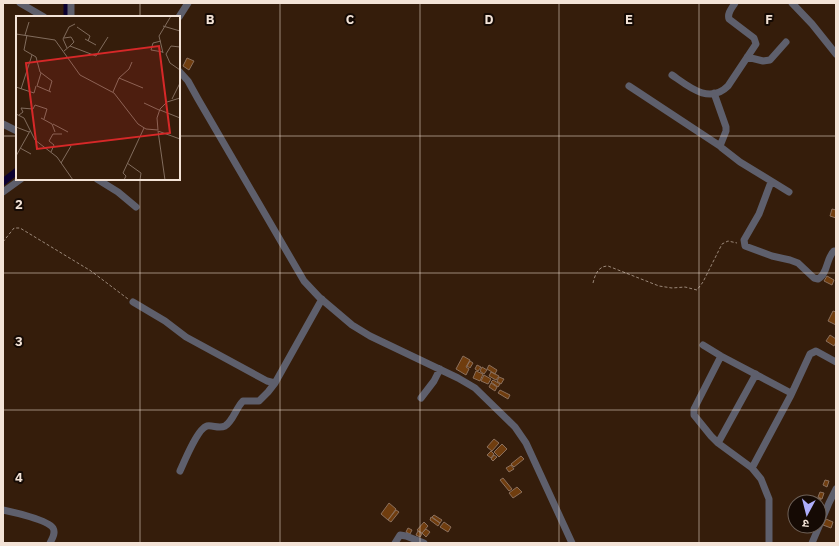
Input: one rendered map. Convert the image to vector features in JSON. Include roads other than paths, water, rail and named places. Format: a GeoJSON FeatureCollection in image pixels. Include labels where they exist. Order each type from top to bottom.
{"type":"FeatureCollection","features":[{"type":"Feature","properties":{"kind":"street"},"geometry":{"type":"LineString","coordinates":[[20,3],[42,16]]}},
{"type":"Feature","properties":{"kind":"street"},"geometry":{"type":"LineString","coordinates":[[71,3],[71,16]]}},
{"type":"Feature","properties":{"kind":"street"},"geometry":{"type":"LineString","coordinates":[[180,16],[188,3]]}},
{"type":"Feature","properties":{"kind":"street"},"geometry":{"type":"LineString","coordinates":[[672,76],[695,91],[701,93],[714,93],[724,90],[728,86],[756,44],[754,38],[729,19],[730,12],[735,3]]}},
{"type":"Feature","properties":{"kind":"street"},"geometry":{"type":"LineString","coordinates":[[792,3],[812,24],[836,54]]}},
{"type":"Feature","properties":{"kind":"street"},"geometry":{"type":"LineString","coordinates":[[747,57],[764,61],[770,60],[786,42]]}},
{"type":"Feature","properties":{"kind":"street"},"geometry":{"type":"LineString","coordinates":[[180,71],[195,93],[296,269],[320,302],[370,336],[440,369],[475,388],[515,428],[526,443],[572,543]]}},
{"type":"Feature","properties":{"kind":"street"},"geometry":{"type":"LineString","coordinates":[[629,86],[720,146],[740,162],[789,192]]}},
{"type":"Feature","properties":{"kind":"street"},"geometry":{"type":"LineString","coordinates":[[714,93],[726,126],[726,131],[720,146]]}},
{"type":"Feature","properties":{"kind":"street"},"geometry":{"type":"LineString","coordinates":[[3,124],[16,130]]}},
{"type":"Feature","properties":{"kind":"street"},"geometry":{"type":"LineString","coordinates":[[3,192],[20,180]]}},
{"type":"Feature","properties":{"kind":"street"},"geometry":{"type":"LineString","coordinates":[[99,180],[118,192],[136,207]]}},
{"type":"Feature","properties":{"kind":"street"},"geometry":{"type":"LineString","coordinates":[[771,182],[759,214],[744,240],[744,244],[747,247],[772,256],[798,263],[814,278],[818,279],[823,275],[830,255],[836,251]]}},
{"type":"Feature","properties":{"kind":"street"},"geometry":{"type":"LineString","coordinates":[[133,302],[165,321],[186,337],[249,372],[274,383]]}},
{"type":"Feature","properties":{"kind":"street"},"geometry":{"type":"LineString","coordinates":[[180,471],[203,428],[208,426],[220,428],[224,427],[243,401],[259,401],[268,392],[320,302]]}},
{"type":"Feature","properties":{"kind":"street"},"geometry":{"type":"LineString","coordinates":[[703,345],[789,392],[791,395]]}},
{"type":"Feature","properties":{"kind":"street"},"geometry":{"type":"LineString","coordinates":[[752,468],[791,395],[810,354],[816,351],[836,362]]}},
{"type":"Feature","properties":{"kind":"street"},"geometry":{"type":"LineString","coordinates":[[721,356],[694,412],[694,415],[705,430],[718,443],[752,468],[761,479],[769,499],[769,543]]}},
{"type":"Feature","properties":{"kind":"street"},"geometry":{"type":"LineString","coordinates":[[420,398],[434,381],[440,369]]}},
{"type":"Feature","properties":{"kind":"street"},"geometry":{"type":"LineString","coordinates":[[718,443],[756,374]]}},
{"type":"Feature","properties":{"kind":"street"},"geometry":{"type":"LineString","coordinates":[[812,543],[836,489]]}},
{"type":"Feature","properties":{"kind":"street"},"geometry":{"type":"LineString","coordinates":[[3,510],[20,514],[48,524],[54,531],[54,536],[50,543]]}},
{"type":"Feature","properties":{"kind":"street"},"geometry":{"type":"LineString","coordinates":[[395,543],[400,535],[424,543]]}},
{"type":"Feature","properties":{"kind":"waterway"},"geometry":{"type":"LineString","coordinates":[[67,3],[67,16]]}},
{"type":"Feature","properties":{"kind":"waterway"},"geometry":{"type":"LineString","coordinates":[[3,182],[16,172]]}}]}
